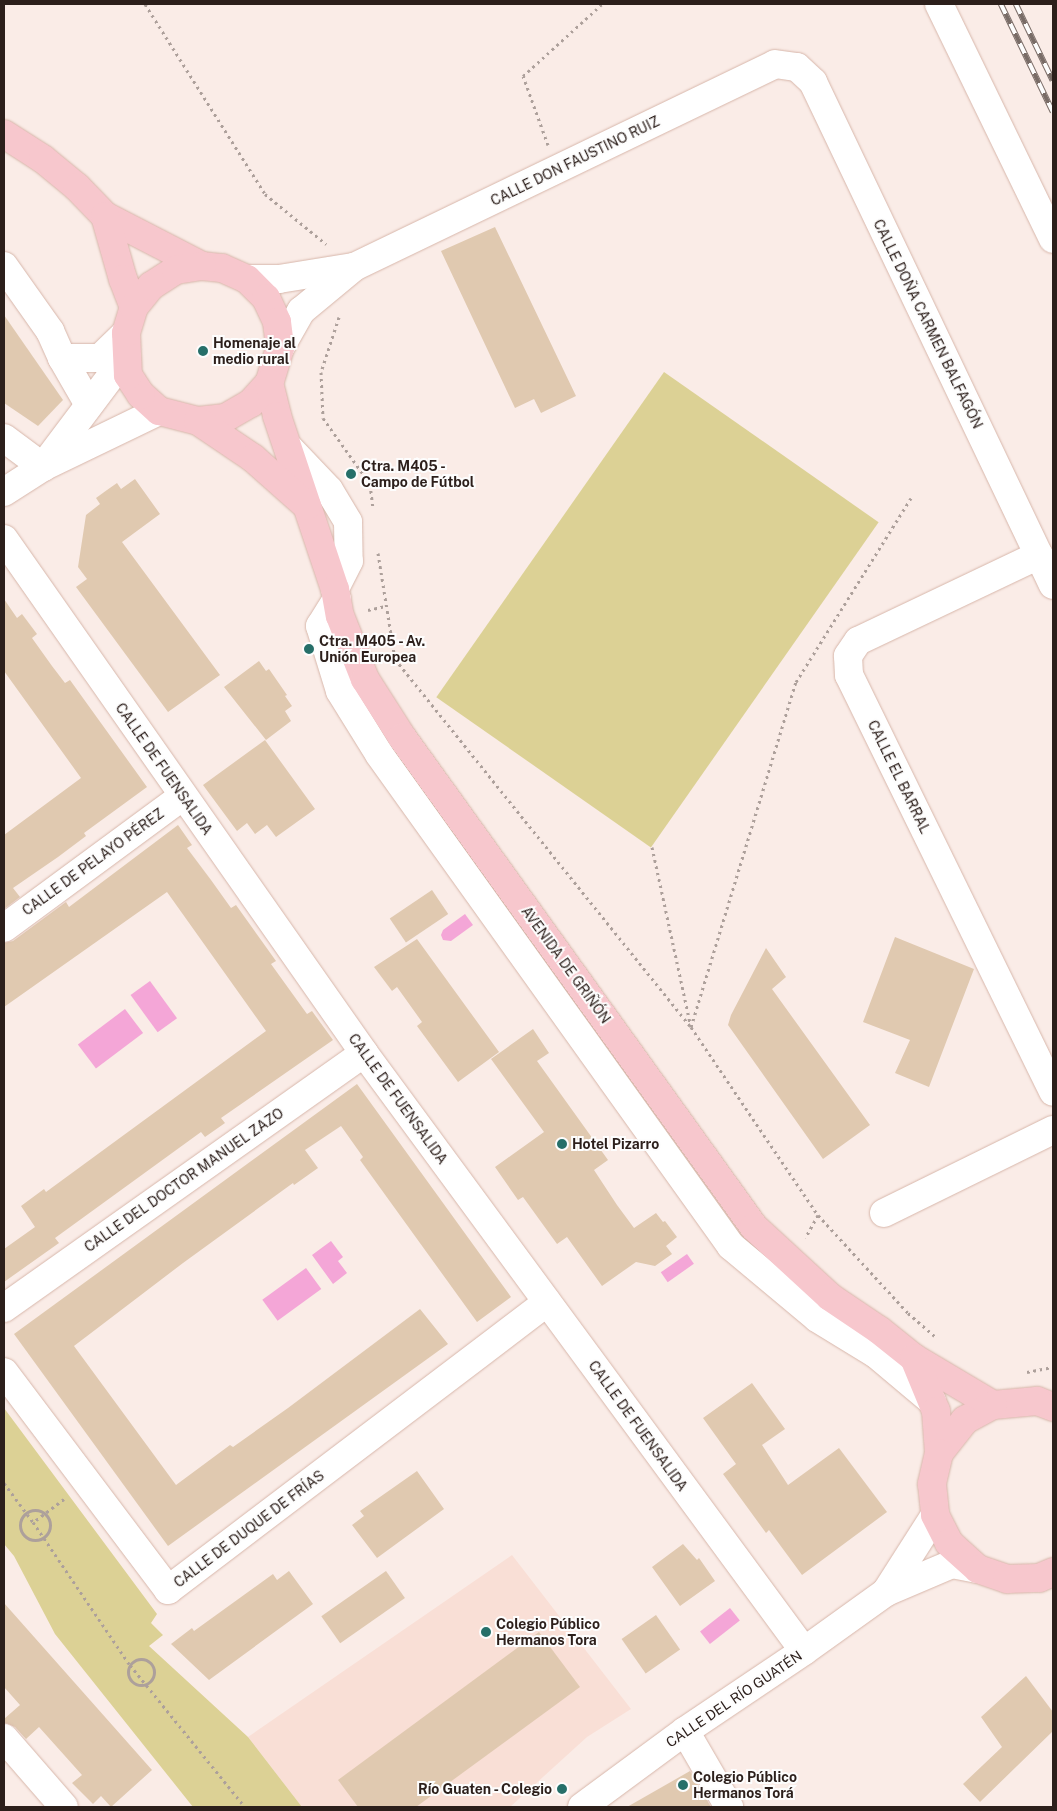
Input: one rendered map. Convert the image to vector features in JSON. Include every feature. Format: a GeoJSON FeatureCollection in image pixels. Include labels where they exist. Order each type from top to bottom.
{"type":"FeatureCollection","features":[{"type":"Feature","properties":{"kind":"main road"},"geometry":{"type":"LineString","coordinates":[[4,134],[43,159],[77,187],[105,216],[202,266]]}},
{"type":"Feature","properties":{"kind":"main road"},"geometry":{"type":"LineString","coordinates":[[105,216],[123,279],[134,307]]}},
{"type":"Feature","properties":{"kind":"main road"},"geometry":{"type":"LineString","coordinates":[[198,421],[225,418],[251,404],[269,383],[280,348],[277,322],[266,298],[247,279],[222,268],[202,266],[176,270],[150,286],[134,307],[126,345],[128,376],[141,395],[159,411],[198,421],[253,458],[309,507]]}},
{"type":"Feature","properties":{"kind":"main road","name":"AVENIDA DE GRIÑÓN"},"geometry":{"type":"LineString","coordinates":[[269,383],[337,601],[365,679],[402,737],[754,1227],[830,1297],[880,1330],[914,1358],[993,1405]]}},
{"type":"Feature","properties":{"kind":"main road","name":"AVENIDA DE GRIÑÓN"},"geometry":{"type":"LineString","coordinates":[[914,1358],[936,1411],[939,1453]]}},
{"type":"Feature","properties":{"kind":"main road"},"geometry":{"type":"LineString","coordinates":[[1048,1402],[993,1405],[965,1420],[939,1453],[932,1484],[935,1515],[949,1544],[978,1569],[1007,1579],[1048,1578]]}},
{"type":"Feature","properties":{"kind":"street"},"geometry":{"type":"LineString","coordinates":[[938,4],[1053,239]]}},
{"type":"Feature","properties":{"kind":"street","name":"CALLE DON FAUSTINO RUIZ"},"geometry":{"type":"LineString","coordinates":[[280,348],[301,311],[354,267],[775,64],[797,67]]}},
{"type":"Feature","properties":{"kind":"street","name":"CALLE DOÑA CARMEN BALFAGÓN"},"geometry":{"type":"LineString","coordinates":[[797,67],[813,82],[1053,585]]}},
{"type":"Feature","properties":{"kind":"street"},"geometry":{"type":"LineString","coordinates":[[4,266],[50,331],[62,358],[89,405]]}},
{"type":"Feature","properties":{"kind":"street","name":"CALLE DON FAUSTINO RUIZ"},"geometry":{"type":"LineString","coordinates":[[247,279],[279,279],[354,267]]}},
{"type":"Feature","properties":{"kind":"street"},"geometry":{"type":"LineString","coordinates":[[62,358],[100,358],[126,345]]}},
{"type":"Feature","properties":{"kind":"street"},"geometry":{"type":"LineString","coordinates":[[43,467],[89,405],[126,345]]}},
{"type":"Feature","properties":{"kind":"street"},"geometry":{"type":"LineString","coordinates":[[4,492],[43,467],[159,411]]}},
{"type":"Feature","properties":{"kind":"street"},"geometry":{"type":"LineString","coordinates":[[4,438],[43,467]]}},
{"type":"Feature","properties":{"kind":"street"},"geometry":{"type":"LineString","coordinates":[[288,447],[329,490],[348,522],[349,561],[337,601],[354,685],[379,754],[731,1246],[817,1318],[876,1354],[932,1400]]}},
{"type":"Feature","properties":{"kind":"street","name":"CALLE DE FUENSALIDA"},"geometry":{"type":"LineString","coordinates":[[4,539],[364,1052],[804,1651]]}},
{"type":"Feature","properties":{"kind":"street","name":"CALLE EL BARRAL"},"geometry":{"type":"LineString","coordinates":[[1039,556],[858,641],[848,656],[849,675],[1053,1092]]}},
{"type":"Feature","properties":{"kind":"street","name":"CALLE DE PELAYO PÉREZ"},"geometry":{"type":"LineString","coordinates":[[4,928],[183,796]]}},
{"type":"Feature","properties":{"kind":"street","name":"CALLE DEL DOCTOR MANUEL ZAZO"},"geometry":{"type":"LineString","coordinates":[[4,1308],[364,1052]]}},
{"type":"Feature","properties":{"kind":"street"},"geometry":{"type":"LineString","coordinates":[[884,1213],[1053,1130]]}},
{"type":"Feature","properties":{"kind":"street","name":"CALLE DE DUQUE DE FRÍAS"},"geometry":{"type":"LineString","coordinates":[[4,1372],[168,1590],[547,1302]]}},
{"type":"Feature","properties":{"kind":"street"},"geometry":{"type":"LineString","coordinates":[[886,1592],[935,1515]]}},
{"type":"Feature","properties":{"kind":"street"},"geometry":{"type":"LineString","coordinates":[[886,1592],[952,1564],[978,1569]]}},
{"type":"Feature","properties":{"kind":"street","name":"CALLE DEL RÍO GUATÉN"},"geometry":{"type":"LineString","coordinates":[[582,1807],[685,1732],[804,1651],[886,1592]]}},
{"type":"Feature","properties":{"kind":"street"},"geometry":{"type":"LineString","coordinates":[[685,1732],[729,1807]]}},
{"type":"Feature","properties":{"kind":"street"},"geometry":{"type":"LineString","coordinates":[[4,1738],[64,1807]]}},
{"type":"Feature","properties":{"kind":"path"},"geometry":{"type":"LineString","coordinates":[[145,4],[265,194],[354,267]]}},
{"type":"Feature","properties":{"kind":"path"},"geometry":{"type":"LineString","coordinates":[[558,169],[522,76],[602,4]]}},
{"type":"Feature","properties":{"kind":"path"},"geometry":{"type":"LineString","coordinates":[[343,308],[320,372],[323,418],[370,484],[373,514]]}},
{"type":"Feature","properties":{"kind":"path"},"geometry":{"type":"LineString","coordinates":[[691,1027],[796,682],[911,498]]}},
{"type":"Feature","properties":{"kind":"path"},"geometry":{"type":"LineString","coordinates":[[378,552],[395,659],[691,1027],[818,1215],[908,1313],[937,1339]]}},
{"type":"Feature","properties":{"kind":"path"},"geometry":{"type":"LineString","coordinates":[[652,848],[691,1027]]}},
{"type":"Feature","properties":{"kind":"path"},"geometry":{"type":"LineString","coordinates":[[792,1263],[818,1215]]}},
{"type":"Feature","properties":{"kind":"path"},"geometry":{"type":"LineString","coordinates":[[1025,1373],[1053,1367]]}},
{"type":"Feature","properties":{"kind":"path"},"geometry":{"type":"LineString","coordinates":[[4,1482],[130,1665],[245,1807]]}},
{"type":"Feature","properties":{"kind":"path"},"geometry":{"type":"LineString","coordinates":[[33,1522],[86,1482]]}},
{"type":"Feature","properties":{"kind":"path"},"geometry":{"type":"LineString","coordinates":[[39,1511],[47,1516],[50,1526],[43,1538],[29,1539],[22,1532],[21,1523],[29,1512],[39,1511]]}},
{"type":"Feature","properties":{"kind":"path"},"geometry":{"type":"LineString","coordinates":[[140,1659],[148,1662],[153,1668],[151,1680],[144,1684],[135,1684],[129,1678],[130,1665],[140,1659]]}},
{"type":"Feature","properties":{"kind":"shaded area"},"geometry":{"type":"Polygon","coordinates":[[[664,372],[879,522],[651,847],[436,697],[664,372]]]}},
{"type":"Feature","properties":{"kind":"shaded area"},"geometry":{"type":"Polygon","coordinates":[[[465,914],[473,925],[451,941],[443,940],[441,935],[443,930],[465,914]]]}},
{"type":"Feature","properties":{"kind":"shaded area"},"geometry":{"type":"Polygon","coordinates":[[[150,981],[177,1018],[158,1032],[131,995],[150,981]]]}},
{"type":"Feature","properties":{"kind":"shaded area"},"geometry":{"type":"Polygon","coordinates":[[[125,1009],[143,1033],[96,1068],[78,1045],[125,1009]]]}},
{"type":"Feature","properties":{"kind":"shaded area"},"geometry":{"type":"Polygon","coordinates":[[[331,1241],[343,1257],[338,1261],[347,1273],[333,1284],[312,1255],[331,1241]]]}},
{"type":"Feature","properties":{"kind":"shaded area"},"geometry":{"type":"Polygon","coordinates":[[[687,1254],[694,1264],[668,1282],[661,1272],[687,1254]]]}},
{"type":"Feature","properties":{"kind":"shaded area"},"geometry":{"type":"Polygon","coordinates":[[[306,1268],[321,1289],[278,1321],[262,1300],[306,1268]]]}},
{"type":"Feature","properties":{"kind":"shaded area"},"geometry":{"type":"Polygon","coordinates":[[[4,1408],[157,1614],[151,1623],[163,1635],[149,1646],[248,1737],[302,1807],[193,1807],[55,1634],[14,1556],[4,1544],[4,1408]]]}},
{"type":"Feature","properties":{"kind":"shaded area","name":"Colegio Público Hermanos Tora"},"geometry":{"type":"Polygon","coordinates":[[[512,1555],[631,1709],[587,1737],[510,1807],[302,1807],[248,1737],[512,1555]]]}},
{"type":"Feature","properties":{"kind":"shaded area"},"geometry":{"type":"Polygon","coordinates":[[[730,1608],[740,1621],[710,1644],[700,1631],[730,1608]]]}},
{"type":"Feature","properties":{"kind":"building"},"geometry":{"type":"Polygon","coordinates":[[[495,227],[576,396],[541,413],[534,399],[515,408],[441,251],[495,227]]]}},
{"type":"Feature","properties":{"kind":"building"},"geometry":{"type":"Polygon","coordinates":[[[4,315],[63,400],[38,426],[4,403],[4,315]]]}},
{"type":"Feature","properties":{"kind":"building"},"geometry":{"type":"Polygon","coordinates":[[[135,479],[160,514],[122,542],[220,675],[168,712],[76,587],[87,579],[78,567],[86,515],[100,504],[96,498],[117,483],[121,489],[135,479]]]}},
{"type":"Feature","properties":{"kind":"building"},"geometry":{"type":"Polygon","coordinates":[[[4,599],[17,618],[22,614],[37,634],[32,638],[52,666],[65,683],[70,680],[147,787],[84,833],[86,836],[13,888],[20,897],[4,909],[4,835],[81,778],[4,671],[4,599]]]}},
{"type":"Feature","properties":{"kind":"building"},"geometry":{"type":"Polygon","coordinates":[[[259,661],[266,671],[269,669],[287,695],[285,696],[292,706],[285,711],[291,721],[266,740],[224,687],[259,661]]]}},
{"type":"Feature","properties":{"kind":"building"},"geometry":{"type":"Polygon","coordinates":[[[265,740],[315,809],[276,837],[267,825],[255,834],[247,823],[237,831],[203,785],[265,740]]]}},
{"type":"Feature","properties":{"kind":"building"},"geometry":{"type":"Polygon","coordinates":[[[178,825],[192,845],[187,848],[231,908],[236,905],[276,961],[271,964],[307,1014],[312,1011],[333,1040],[221,1118],[225,1123],[205,1137],[201,1132],[55,1238],[59,1243],[4,1282],[4,1249],[35,1227],[21,1206],[44,1189],[46,1192],[266,1031],[167,892],[4,1007],[4,943],[13,941],[66,902],[69,907],[178,825]]]}},
{"type":"Feature","properties":{"kind":"building"},"geometry":{"type":"Polygon","coordinates":[[[432,890],[448,914],[406,943],[390,919],[432,890]]]}},
{"type":"Feature","properties":{"kind":"building"},"geometry":{"type":"Polygon","coordinates":[[[895,937],[974,969],[929,1087],[895,1073],[910,1040],[863,1022],[895,937]]]}},
{"type":"Feature","properties":{"kind":"building"},"geometry":{"type":"Polygon","coordinates":[[[417,939],[499,1052],[458,1082],[417,1026],[422,1022],[397,987],[392,991],[374,967],[417,939]]]}},
{"type":"Feature","properties":{"kind":"building"},"geometry":{"type":"Polygon","coordinates":[[[766,948],[786,977],[772,989],[870,1125],[823,1159],[728,1025],[731,1015],[766,948]]]}},
{"type":"Feature","properties":{"kind":"building"},"geometry":{"type":"Polygon","coordinates":[[[533,1029],[549,1053],[537,1061],[608,1160],[594,1170],[617,1205],[634,1228],[656,1213],[663,1222],[665,1221],[677,1237],[666,1246],[672,1254],[655,1266],[636,1262],[602,1286],[567,1237],[557,1244],[523,1197],[518,1200],[495,1167],[544,1132],[491,1059],[533,1029]]]}},
{"type":"Feature","properties":{"kind":"building"},"geometry":{"type":"Polygon","coordinates":[[[357,1084],[511,1297],[477,1322],[360,1160],[363,1157],[341,1126],[305,1150],[318,1168],[294,1185],[293,1183],[183,1263],[74,1346],[176,1485],[230,1445],[233,1447],[288,1408],[420,1309],[448,1344],[168,1546],[14,1334],[357,1084]]]}},
{"type":"Feature","properties":{"kind":"building"},"geometry":{"type":"Polygon","coordinates":[[[752,1383],[785,1429],[762,1445],[788,1485],[839,1448],[887,1512],[802,1575],[769,1530],[766,1533],[723,1474],[736,1464],[703,1418],[752,1383]]]}},
{"type":"Feature","properties":{"kind":"building"},"geometry":{"type":"Polygon","coordinates":[[[417,1471],[444,1509],[377,1558],[352,1525],[364,1516],[360,1511],[417,1471]]]}},
{"type":"Feature","properties":{"kind":"building"},"geometry":{"type":"Polygon","coordinates":[[[683,1544],[697,1560],[699,1558],[715,1581],[680,1606],[652,1567],[683,1544]]]}},
{"type":"Feature","properties":{"kind":"building"},"geometry":{"type":"Polygon","coordinates":[[[289,1571],[313,1604],[209,1680],[171,1644],[192,1628],[194,1631],[273,1574],[277,1580],[289,1571]]]}},
{"type":"Feature","properties":{"kind":"building"},"geometry":{"type":"Polygon","coordinates":[[[386,1571],[405,1598],[340,1643],[321,1616],[386,1571]]]}},
{"type":"Feature","properties":{"kind":"building"},"geometry":{"type":"Polygon","coordinates":[[[4,1603],[152,1770],[111,1807],[101,1796],[93,1804],[72,1783],[82,1775],[39,1727],[26,1739],[15,1727],[4,1723],[4,1719],[20,1705],[4,1687],[4,1603]]]}},
{"type":"Feature","properties":{"kind":"building"},"geometry":{"type":"Polygon","coordinates":[[[656,1615],[680,1649],[646,1673],[622,1639],[656,1615]]]}},
{"type":"Feature","properties":{"kind":"building"},"geometry":{"type":"Polygon","coordinates":[[[539,1632],[580,1687],[416,1807],[358,1807],[338,1780],[539,1632]]]}},
{"type":"Feature","properties":{"kind":"building"},"geometry":{"type":"Polygon","coordinates":[[[1026,1676],[1053,1712],[1053,1731],[980,1802],[963,1784],[1002,1747],[981,1717],[1026,1676]]]}},
{"type":"Feature","properties":{"kind":"building","name":"Colegio Público Hermanos Torá"},"geometry":{"type":"Polygon","coordinates":[[[690,1771],[711,1807],[627,1807],[690,1771]]]}},
{"type":"Feature","properties":{"kind":"railway"},"geometry":{"type":"LineString","coordinates":[[1001,4],[1053,112]]}},
{"type":"Feature","properties":{"kind":"railway"},"geometry":{"type":"LineString","coordinates":[[1016,4],[1053,81]]}},
{"type":"Feature","properties":{"kind":"place","name":"Homenaje al medio rural"},"geometry":{"type":"Point","coordinates":[203,351]}},
{"type":"Feature","properties":{"kind":"place","name":"Ctra. M405 - Campo de Fútbol"},"geometry":{"type":"Point","coordinates":[351,474]}},
{"type":"Feature","properties":{"kind":"place","name":"Ctra. M405 - Av. Unión Europea"},"geometry":{"type":"Point","coordinates":[309,649]}},
{"type":"Feature","properties":{"kind":"place","name":"Hotel Pizarro"},"geometry":{"type":"Point","coordinates":[562,1144]}},
{"type":"Feature","properties":{"kind":"place","name":"Colegio Público Hermanos Tora"},"geometry":{"type":"Point","coordinates":[486,1632]}},
{"type":"Feature","properties":{"kind":"place","name":"Colegio Público Hermanos Torá"},"geometry":{"type":"Point","coordinates":[683,1785]}},
{"type":"Feature","properties":{"kind":"place","name":"Río Guaten - Colegio"},"geometry":{"type":"Point","coordinates":[562,1789]}}]}
